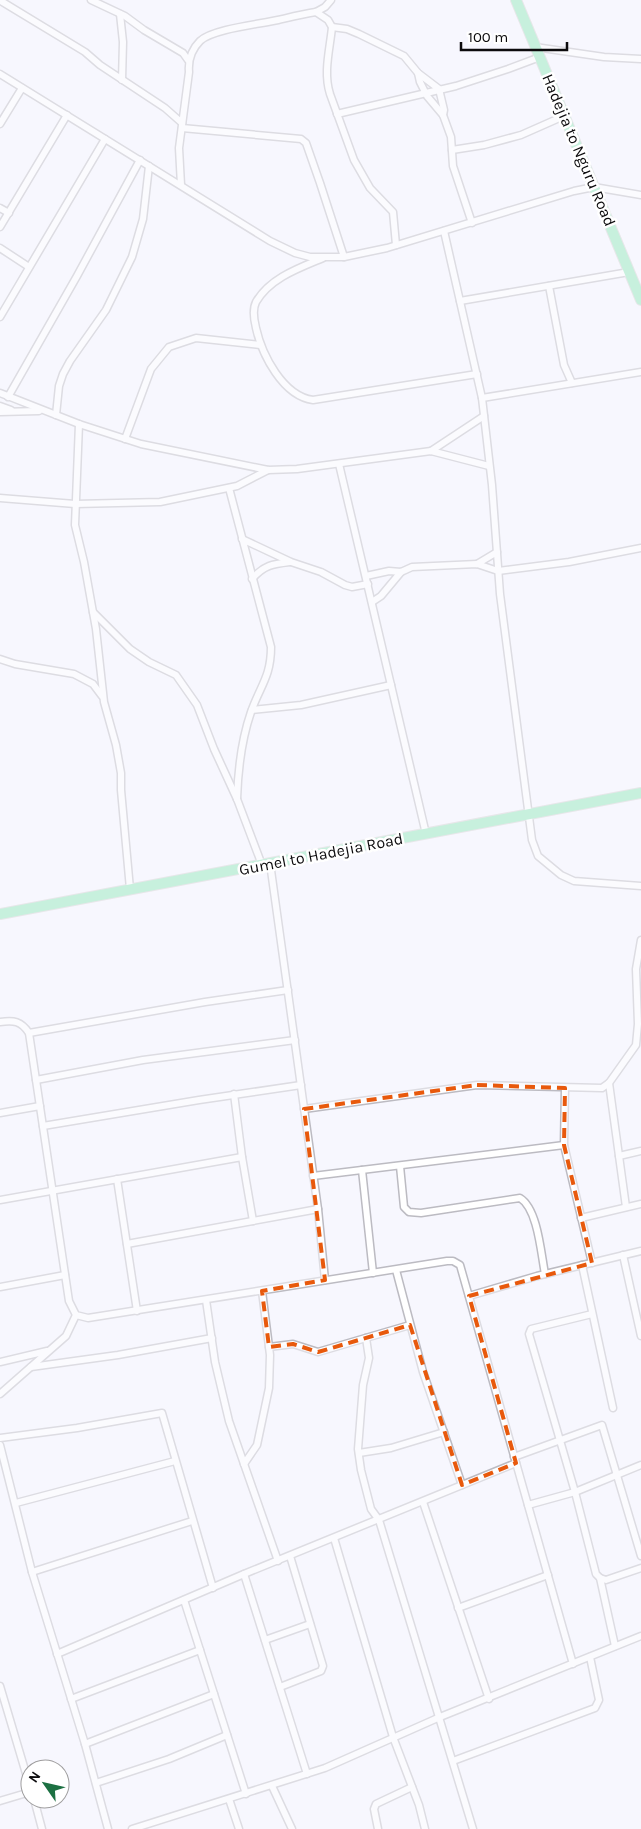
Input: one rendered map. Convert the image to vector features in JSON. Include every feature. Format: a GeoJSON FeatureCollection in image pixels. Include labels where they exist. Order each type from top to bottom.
{"type":"FeatureCollection","features":[{"type":"Feature","properties":{"kind":"main road","name":"Hadejia to Nguru Road"},"geometry":{"type":"LineString","coordinates":[[516,0],[641,300]]}},
{"type":"Feature","properties":{"kind":"main road","name":"Gumel to Hadejia Road"},"geometry":{"type":"LineString","coordinates":[[0,914],[641,793]]}},
{"type":"Feature","properties":{"kind":"street"},"geometry":{"type":"LineString","coordinates":[[91,0],[120,14],[184,53],[188,60]]}},
{"type":"Feature","properties":{"kind":"street"},"geometry":{"type":"LineString","coordinates":[[181,185],[179,148],[188,60],[201,40],[208,36],[240,28],[316,12],[325,8],[332,0]]}},
{"type":"Feature","properties":{"kind":"street"},"geometry":{"type":"LineString","coordinates":[[1,1],[85,52],[122,80],[165,108],[182,126],[301,139],[306,143],[344,257]]}},
{"type":"Feature","properties":{"kind":"street"},"geometry":{"type":"LineString","coordinates":[[316,12],[328,20],[332,27],[326,73],[327,84],[337,114],[354,160],[364,178],[370,188],[393,212],[396,245]]}},
{"type":"Feature","properties":{"kind":"street"},"geometry":{"type":"LineString","coordinates":[[120,14],[123,42],[122,80]]}},
{"type":"Feature","properties":{"kind":"street"},"geometry":{"type":"LineString","coordinates":[[332,27],[347,28],[404,56],[418,73],[439,89],[444,110],[443,115]]}},
{"type":"Feature","properties":{"kind":"street"},"geometry":{"type":"LineString","coordinates":[[337,114],[456,86],[508,70],[538,52],[604,58],[641,59]]}},
{"type":"Feature","properties":{"kind":"street"},"geometry":{"type":"LineString","coordinates":[[418,73],[426,93],[443,115],[451,137],[453,166],[472,223]]}},
{"type":"Feature","properties":{"kind":"street"},"geometry":{"type":"LineString","coordinates":[[0,74],[270,241],[295,253],[324,258],[344,257],[396,245],[574,191],[594,187],[641,195]]}},
{"type":"Feature","properties":{"kind":"street"},"geometry":{"type":"LineString","coordinates":[[0,124],[22,88]]}},
{"type":"Feature","properties":{"kind":"street"},"geometry":{"type":"LineString","coordinates":[[0,227],[67,115]]}},
{"type":"Feature","properties":{"kind":"street"},"geometry":{"type":"LineString","coordinates":[[452,150],[484,145],[521,135],[564,116]]}},
{"type":"Feature","properties":{"kind":"street"},"geometry":{"type":"LineString","coordinates":[[0,317],[105,139]]}},
{"type":"Feature","properties":{"kind":"street"},"geometry":{"type":"LineString","coordinates":[[8,397],[140,160]]}},
{"type":"Feature","properties":{"kind":"street"},"geometry":{"type":"LineString","coordinates":[[56,415],[59,386],[63,374],[70,360],[106,310],[132,257],[144,220],[149,166]]}},
{"type":"Feature","properties":{"kind":"street"},"geometry":{"type":"LineString","coordinates":[[0,208],[8,213]]}},
{"type":"Feature","properties":{"kind":"street"},"geometry":{"type":"LineString","coordinates":[[444,231],[482,398],[498,571],[532,840],[538,856],[561,874],[574,881],[641,886]]}},
{"type":"Feature","properties":{"kind":"street"},"geometry":{"type":"LineString","coordinates":[[0,248],[29,267]]}},
{"type":"Feature","properties":{"kind":"street"},"geometry":{"type":"LineString","coordinates":[[324,258],[276,280],[256,302],[254,308],[254,320],[260,345],[275,371],[286,385],[304,398],[313,400],[477,374]]}},
{"type":"Feature","properties":{"kind":"street"},"geometry":{"type":"LineString","coordinates":[[460,301],[629,272]]}},
{"type":"Feature","properties":{"kind":"street"},"geometry":{"type":"LineString","coordinates":[[549,286],[564,364],[572,383]]}},
{"type":"Feature","properties":{"kind":"street"},"geometry":{"type":"LineString","coordinates":[[125,439],[151,369],[168,347],[196,338],[260,345]]}},
{"type":"Feature","properties":{"kind":"street"},"geometry":{"type":"LineString","coordinates":[[482,398],[641,372]]}},
{"type":"Feature","properties":{"kind":"street"},"geometry":{"type":"LineString","coordinates":[[0,393],[79,424],[125,439],[268,470],[297,469],[432,451],[489,466]]}},
{"type":"Feature","properties":{"kind":"street"},"geometry":{"type":"LineString","coordinates":[[0,406],[14,412]]}},
{"type":"Feature","properties":{"kind":"street"},"geometry":{"type":"LineString","coordinates":[[0,412],[43,410]]}},
{"type":"Feature","properties":{"kind":"street"},"geometry":{"type":"LineString","coordinates":[[432,451],[484,416]]}},
{"type":"Feature","properties":{"kind":"street"},"geometry":{"type":"LineString","coordinates":[[79,424],[74,525],[93,612],[103,697],[116,744],[121,773],[120,790],[130,889]]}},
{"type":"Feature","properties":{"kind":"street"},"geometry":{"type":"LineString","coordinates":[[340,464],[426,834]]}},
{"type":"Feature","properties":{"kind":"street"},"geometry":{"type":"LineString","coordinates":[[0,498],[75,504],[160,502],[237,486],[268,470]]}},
{"type":"Feature","properties":{"kind":"street"},"geometry":{"type":"LineString","coordinates":[[229,488],[271,647],[271,662],[264,684],[252,710],[238,766],[237,799]]}},
{"type":"Feature","properties":{"kind":"street"},"geometry":{"type":"LineString","coordinates":[[242,539],[291,562],[321,572],[345,585],[352,587],[368,584]]}},
{"type":"Feature","properties":{"kind":"street"},"geometry":{"type":"LineString","coordinates":[[372,602],[381,596],[401,572],[412,567],[477,564],[498,571],[569,562],[641,548]]}},
{"type":"Feature","properties":{"kind":"street"},"geometry":{"type":"LineString","coordinates":[[477,564],[497,552]]}},
{"type":"Feature","properties":{"kind":"street"},"geometry":{"type":"LineString","coordinates":[[252,579],[260,569],[291,562]]}},
{"type":"Feature","properties":{"kind":"street"},"geometry":{"type":"LineString","coordinates":[[366,576],[389,571],[401,572]]}},
{"type":"Feature","properties":{"kind":"street"},"geometry":{"type":"LineString","coordinates":[[93,612],[130,649],[149,662],[176,675],[197,706],[214,749],[266,864],[288,990],[318,1209],[325,1280]]}},
{"type":"Feature","properties":{"kind":"street"},"geometry":{"type":"LineString","coordinates":[[0,659],[15,664],[74,674],[93,684],[103,697]]}},
{"type":"Feature","properties":{"kind":"street"},"geometry":{"type":"LineString","coordinates":[[252,710],[301,705],[391,685]]}},
{"type":"Feature","properties":{"kind":"street"},"geometry":{"type":"LineString","coordinates":[[304,1109],[477,1085],[602,1088],[609,1084],[639,1047],[641,940]]}},
{"type":"Feature","properties":{"kind":"street"},"geometry":{"type":"LineString","coordinates":[[29,1033],[205,1002],[288,990]]}},
{"type":"Feature","properties":{"kind":"street"},"geometry":{"type":"LineString","coordinates":[[0,1022],[17,1021],[29,1033],[69,1302],[76,1315],[88,1318],[137,1311],[448,1261],[460,1265],[573,1664]]}},
{"type":"Feature","properties":{"kind":"street"},"geometry":{"type":"LineString","coordinates":[[36,1080],[143,1060],[295,1040]]}},
{"type":"Feature","properties":{"kind":"street"},"geometry":{"type":"LineString","coordinates":[[609,1084],[626,1207]]}},
{"type":"Feature","properties":{"kind":"street"},"geometry":{"type":"LineString","coordinates":[[43,1126],[234,1094],[301,1085]]}},
{"type":"Feature","properties":{"kind":"street"},"geometry":{"type":"LineString","coordinates":[[565,1088],[564,1145],[592,1263]]}},
{"type":"Feature","properties":{"kind":"street"},"geometry":{"type":"LineString","coordinates":[[234,1094],[253,1221]]}},
{"type":"Feature","properties":{"kind":"street"},"geometry":{"type":"LineString","coordinates":[[0,1113],[40,1106]]}},
{"type":"Feature","properties":{"kind":"street"},"geometry":{"type":"LineString","coordinates":[[312,1176],[564,1145]]}},
{"type":"Feature","properties":{"kind":"street"},"geometry":{"type":"LineString","coordinates":[[619,1156],[641,1151]]}},
{"type":"Feature","properties":{"kind":"street"},"geometry":{"type":"LineString","coordinates":[[0,1200],[242,1157]]}},
{"type":"Feature","properties":{"kind":"street"},"geometry":{"type":"LineString","coordinates":[[400,1166],[404,1207],[409,1212],[421,1213],[520,1198],[526,1202],[532,1213],[545,1274]]}},
{"type":"Feature","properties":{"kind":"street"},"geometry":{"type":"LineString","coordinates":[[362,1170],[373,1274]]}},
{"type":"Feature","properties":{"kind":"street"},"geometry":{"type":"LineString","coordinates":[[117,1178],[137,1311]]}},
{"type":"Feature","properties":{"kind":"street"},"geometry":{"type":"LineString","coordinates":[[581,1218],[641,1204]]}},
{"type":"Feature","properties":{"kind":"street"},"geometry":{"type":"LineString","coordinates":[[127,1244],[318,1209]]}},
{"type":"Feature","properties":{"kind":"street"},"geometry":{"type":"LineString","coordinates":[[469,1296],[545,1274],[641,1251]]}},
{"type":"Feature","properties":{"kind":"street"},"geometry":{"type":"LineString","coordinates":[[623,1255],[641,1336]]}},
{"type":"Feature","properties":{"kind":"street"},"geometry":{"type":"LineString","coordinates":[[582,1265],[612,1408]]}},
{"type":"Feature","properties":{"kind":"street"},"geometry":{"type":"LineString","coordinates":[[396,1270],[423,1372],[462,1485]]}},
{"type":"Feature","properties":{"kind":"street"},"geometry":{"type":"LineString","coordinates":[[0,1287],[65,1275]]}},
{"type":"Feature","properties":{"kind":"street"},"geometry":{"type":"LineString","coordinates":[[244,1464],[257,1445],[269,1388],[269,1347],[262,1291]]}},
{"type":"Feature","properties":{"kind":"street"},"geometry":{"type":"LineString","coordinates":[[206,1300],[228,1421],[278,1561]]}},
{"type":"Feature","properties":{"kind":"street"},"geometry":{"type":"LineString","coordinates":[[592,1314],[531,1329],[528,1334],[575,1492],[596,1574],[606,1580],[641,1568]]}},
{"type":"Feature","properties":{"kind":"street"},"geometry":{"type":"LineString","coordinates":[[0,1394],[66,1336],[76,1315]]}},
{"type":"Feature","properties":{"kind":"street"},"geometry":{"type":"LineString","coordinates":[[269,1347],[293,1344],[318,1352],[410,1324]]}},
{"type":"Feature","properties":{"kind":"street"},"geometry":{"type":"LineString","coordinates":[[31,1367],[118,1355],[212,1338]]}},
{"type":"Feature","properties":{"kind":"street"},"geometry":{"type":"LineString","coordinates":[[366,1338],[369,1358],[363,1385],[359,1453],[361,1470],[371,1508],[379,1520],[473,1829]]}},
{"type":"Feature","properties":{"kind":"street"},"geometry":{"type":"LineString","coordinates":[[0,1362],[51,1350]]}},
{"type":"Feature","properties":{"kind":"street"},"geometry":{"type":"LineString","coordinates":[[0,1438],[77,1428],[162,1413],[166,1421],[175,1461],[212,1588]]}},
{"type":"Feature","properties":{"kind":"street"},"geometry":{"type":"LineString","coordinates":[[57,1654],[244,1574],[423,1502],[560,1440],[602,1425],[641,1556]]}},
{"type":"Feature","properties":{"kind":"street"},"geometry":{"type":"LineString","coordinates":[[359,1453],[391,1448],[444,1432]]}},
{"type":"Feature","properties":{"kind":"street"},"geometry":{"type":"LineString","coordinates":[[0,1445],[3,1465],[16,1504],[32,1572],[85,1744],[108,1829]]}},
{"type":"Feature","properties":{"kind":"street"},"geometry":{"type":"LineString","coordinates":[[16,1504],[175,1461]]}},
{"type":"Feature","properties":{"kind":"street"},"geometry":{"type":"LineString","coordinates":[[528,1506],[575,1492],[641,1465]]}},
{"type":"Feature","properties":{"kind":"street"},"geometry":{"type":"LineString","coordinates":[[423,1502],[488,1699]]}},
{"type":"Feature","properties":{"kind":"street"},"geometry":{"type":"LineString","coordinates":[[32,1572],[192,1522]]}},
{"type":"Feature","properties":{"kind":"street"},"geometry":{"type":"LineString","coordinates":[[334,1538],[393,1738],[412,1787],[425,1829]]}},
{"type":"Feature","properties":{"kind":"street"},"geometry":{"type":"LineString","coordinates":[[280,1687],[321,1671],[323,1666],[290,1556]]}},
{"type":"Feature","properties":{"kind":"street"},"geometry":{"type":"LineString","coordinates":[[244,1574],[308,1774]]}},
{"type":"Feature","properties":{"kind":"street"},"geometry":{"type":"LineString","coordinates":[[458,1608],[548,1575]]}},
{"type":"Feature","properties":{"kind":"street"},"geometry":{"type":"LineString","coordinates":[[600,1578],[615,1646]]}},
{"type":"Feature","properties":{"kind":"street"},"geometry":{"type":"LineString","coordinates":[[184,1600],[246,1794]]}},
{"type":"Feature","properties":{"kind":"street"},"geometry":{"type":"LineString","coordinates":[[265,1640],[310,1624]]}},
{"type":"Feature","properties":{"kind":"street"},"geometry":{"type":"LineString","coordinates":[[132,1829],[308,1774],[440,1717],[641,1636]]}},
{"type":"Feature","properties":{"kind":"street"},"geometry":{"type":"LineString","coordinates":[[71,1699],[200,1650]]}},
{"type":"Feature","properties":{"kind":"street"},"geometry":{"type":"LineString","coordinates":[[453,1761],[595,1708],[599,1700],[590,1657]]}},
{"type":"Feature","properties":{"kind":"street"},"geometry":{"type":"LineString","coordinates":[[0,1686],[22,1759]]}},
{"type":"Feature","properties":{"kind":"street"},"geometry":{"type":"LineString","coordinates":[[85,1744],[214,1694]]}},
{"type":"Feature","properties":{"kind":"street"},"geometry":{"type":"LineString","coordinates":[[96,1783],[169,1759],[227,1734]]}},
{"type":"Feature","properties":{"kind":"street"},"geometry":{"type":"LineString","coordinates":[[272,1786],[292,1829]]}},
{"type":"Feature","properties":{"kind":"street"},"geometry":{"type":"LineString","coordinates":[[378,1829],[374,1809],[376,1804],[412,1787]]}},
{"type":"Feature","properties":{"kind":"street"},"geometry":{"type":"LineString","coordinates":[[0,1800],[20,1795]]}},
{"type":"Feature","properties":{"kind":"street"},"geometry":{"type":"LineString","coordinates":[[229,1799],[239,1829]]}},
{"type":"Feature","properties":{"kind":"street"},"geometry":{"type":"LineString","coordinates":[[37,1809],[42,1829]]}},
{"type":"Feature","properties":{"kind":"highlighted area"},"geometry":{"type":"Polygon","coordinates":[[[477,1085],[565,1088],[564,1145],[592,1263],[469,1296],[516,1463],[462,1485],[410,1325],[318,1352],[293,1344],[269,1347],[262,1291],[325,1280],[304,1109],[477,1085]]]}}]}
